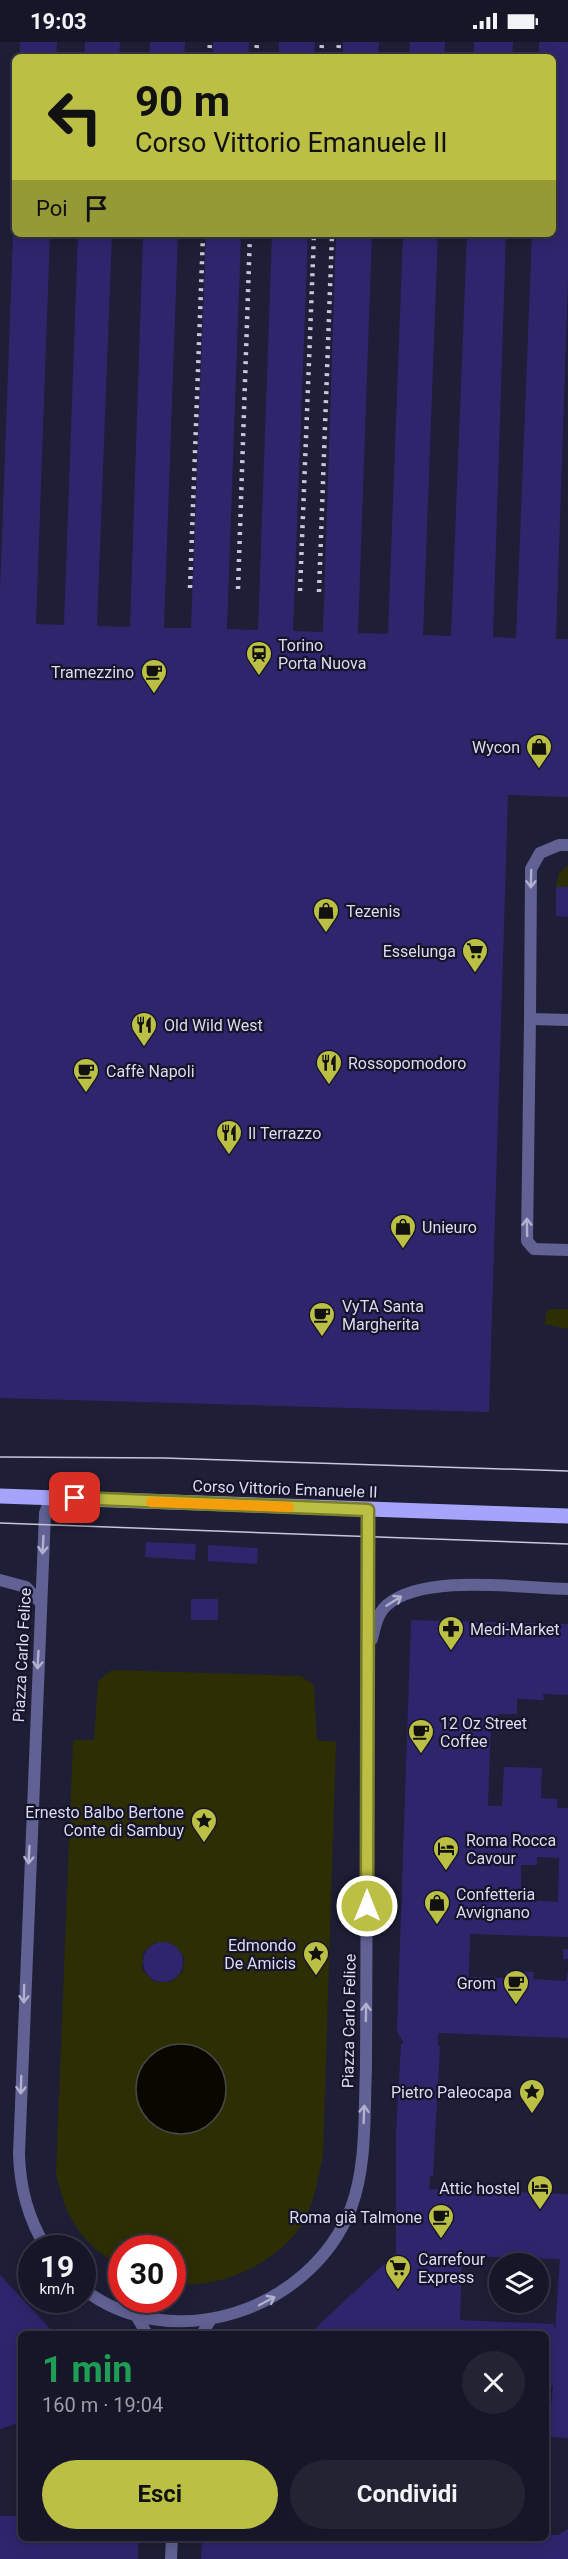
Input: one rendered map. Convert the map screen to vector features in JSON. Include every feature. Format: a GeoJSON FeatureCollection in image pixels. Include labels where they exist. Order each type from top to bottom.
{"type":"FeatureCollection","features":[{"type":"Feature","properties":{"kind":"main road","name":"Corso Vittorio Emanuele II"},"geometry":{"type":"LineString","coordinates":[[0,1496],[568,1516]]}},
{"type":"Feature","properties":{"kind":"street"},"geometry":{"type":"LineString","coordinates":[[568,845],[559,845],[540,853],[531,869],[527,1241],[534,1249],[568,1250]]}},
{"type":"Feature","properties":{"kind":"street"},"geometry":{"type":"LineString","coordinates":[[530,1019],[568,1020]]}},
{"type":"Feature","properties":{"kind":"street","name":"Piazza Carlo Felice"},"geometry":{"type":"LineString","coordinates":[[39,2235],[29,2216],[23,2195],[19,2154],[45,1513],[49,1502],[60,1497]]}},
{"type":"Feature","properties":{"kind":"street","name":"Piazza Carlo Felice"},"geometry":{"type":"LineString","coordinates":[[96,2297],[111,2307],[137,2317],[180,2322],[211,2319],[253,2308],[291,2286],[315,2264],[334,2241],[355,2194],[361,2160],[365,2083],[368,1510]]}},
{"type":"Feature","properties":{"kind":"street"},"geometry":{"type":"LineString","coordinates":[[0,1580],[26,1587],[40,1602]]}},
{"type":"Feature","properties":{"kind":"street"},"geometry":{"type":"LineString","coordinates":[[368,1651],[378,1618],[385,1606],[415,1591],[438,1585],[568,1589]]}},
{"type":"Feature","properties":{"kind":"street"},"geometry":{"type":"LineString","coordinates":[[137,2317],[145,2331]]}},
{"type":"Feature","properties":{"kind":"street"},"geometry":{"type":"LineString","coordinates":[[204,2331],[211,2319]]}},
{"type":"Feature","properties":{"kind":"street"},"geometry":{"type":"LineString","coordinates":[[171,2559],[172,2541]]}},
{"type":"Feature","properties":{"kind":"shaded area"},"geometry":{"type":"Polygon","coordinates":[[[568,865],[568,887],[556,887],[559,873],[568,865]]]}},
{"type":"Feature","properties":{"kind":"shaded area"},"geometry":{"type":"Polygon","coordinates":[[[550,1309],[568,1309],[568,1329],[545,1324],[546,1313],[550,1309]]]}},
{"type":"Feature","properties":{"kind":"shaded area"},"geometry":{"type":"Polygon","coordinates":[[[112,1670],[301,1676],[314,1685],[317,1740],[336,1742],[323,2156],[317,2183],[305,2218],[290,2240],[261,2263],[244,2272],[208,2283],[186,2284],[186,2235],[108,2235],[107,2258],[96,2250],[96,2235],[82,2235],[77,2228],[64,2203],[56,2173],[73,1740],[94,1740],[98,1681],[112,1670]],[[155,1942],[143,1953],[142,1970],[154,1982],[171,1982],[183,1971],[184,1956],[170,1943],[155,1942]],[[183,2044],[168,2046],[144,2115],[155,2125],[167,2131],[194,2132],[212,2056],[199,2048],[183,2044]]]}},
{"type":"Feature","properties":{"kind":"shaded area"},"geometry":{"type":"Polygon","coordinates":[[[181,2044],[198,2048],[213,2057],[222,2072],[226,2089],[222,2106],[213,2121],[198,2130],[181,2134],[164,2130],[149,2121],[140,2106],[136,2089],[140,2072],[149,2057],[164,2048],[181,2044]]]}},
{"type":"Feature","properties":{"kind":"building"},"geometry":{"type":"Polygon","coordinates":[[[20,42],[57,42],[56,54],[20,54],[20,42]]]}},
{"type":"Feature","properties":{"kind":"building"},"geometry":{"type":"Polygon","coordinates":[[[85,42],[120,42],[119,54],[84,54],[85,42]]]}},
{"type":"Feature","properties":{"kind":"building"},"geometry":{"type":"Polygon","coordinates":[[[150,42],[185,42],[184,54],[149,54],[150,42]]]}},
{"type":"Feature","properties":{"kind":"building"},"geometry":{"type":"Polygon","coordinates":[[[213,42],[249,42],[248,54],[213,54],[213,42]]]}},
{"type":"Feature","properties":{"kind":"building"},"geometry":{"type":"Polygon","coordinates":[[[279,42],[315,42],[314,54],[279,54],[279,42]]]}},
{"type":"Feature","properties":{"kind":"building"},"geometry":{"type":"Polygon","coordinates":[[[343,42],[379,42],[378,54],[343,54],[343,42]]]}},
{"type":"Feature","properties":{"kind":"building"},"geometry":{"type":"Polygon","coordinates":[[[410,42],[445,42],[444,54],[409,54],[410,42]]]}},
{"type":"Feature","properties":{"kind":"building"},"geometry":{"type":"Polygon","coordinates":[[[474,42],[513,42],[512,54],[474,54],[474,42]]]}},
{"type":"Feature","properties":{"kind":"building","name":"Torino Porta Nuova"},"geometry":{"type":"Polygon","coordinates":[[[539,42],[568,42],[568,279],[556,639],[568,639],[568,797],[508,795],[489,1412],[0,1398],[0,591],[13,237],[50,237],[36,624],[64,625],[78,237],[112,237],[97,626],[130,627],[143,237],[178,237],[164,628],[191,628],[206,237],[241,237],[227,629],[258,630],[272,237],[308,237],[293,631],[323,632],[336,237],[372,237],[358,633],[388,634],[403,237],[438,237],[423,635],[451,636],[467,237],[506,237],[493,637],[516,638],[532,237],[556,237],[556,54],[539,54],[539,42]]]}},
{"type":"Feature","properties":{"kind":"building"},"geometry":{"type":"Polygon","coordinates":[[[556,887],[568,887],[568,917],[556,916],[556,887]]]}},
{"type":"Feature","properties":{"kind":"building"},"geometry":{"type":"Polygon","coordinates":[[[146,1542],[196,1544],[195,1560],[145,1557],[146,1542]]]}},
{"type":"Feature","properties":{"kind":"building"},"geometry":{"type":"Polygon","coordinates":[[[208,1545],[258,1548],[257,1564],[208,1561],[208,1545]]]}},
{"type":"Feature","properties":{"kind":"building"},"geometry":{"type":"Polygon","coordinates":[[[191,1599],[218,1599],[218,1620],[191,1620],[191,1599]]]}},
{"type":"Feature","properties":{"kind":"building"},"geometry":{"type":"Polygon","coordinates":[[[411,1620],[568,1624],[568,1695],[543,1694],[544,1700],[517,1699],[517,1714],[498,1714],[498,1722],[491,1722],[488,1806],[502,1806],[504,1767],[542,1768],[541,1798],[558,1799],[557,1808],[568,1808],[568,1937],[470,1934],[469,1977],[506,1978],[506,1971],[534,1972],[533,1979],[566,1981],[568,1970],[568,2038],[438,2033],[438,2046],[440,2046],[433,2176],[430,2176],[429,2189],[568,2194],[568,2438],[549,2437],[553,2386],[549,2385],[549,2331],[312,2331],[396,2253],[396,2134],[401,2044],[404,2044],[397,2031],[411,1620]],[[537,1857],[537,1865],[521,1865],[521,1900],[558,1902],[559,1858],[537,1857]]]}},
{"type":"Feature","properties":{"kind":"building"},"geometry":{"type":"Polygon","coordinates":[[[163,1942],[171,1943],[177,1948],[182,1954],[182,1970],[177,1976],[171,1981],[163,1982],[155,1981],[149,1976],[144,1970],[143,1962],[144,1954],[149,1948],[155,1943],[163,1942]]]}},
{"type":"Feature","properties":{"kind":"building"},"geometry":{"type":"Polygon","coordinates":[[[563,1949],[568,1949],[568,1959],[563,1959],[563,1949]]]}},
{"type":"Feature","properties":{"kind":"building"},"geometry":{"type":"Polygon","coordinates":[[[0,2275],[18,2294],[18,2313],[35,2313],[52,2331],[18,2331],[18,2423],[0,2429],[0,2275]]]}},
{"type":"Feature","properties":{"kind":"building"},"geometry":{"type":"Polygon","coordinates":[[[0,2516],[18,2516],[18,2541],[138,2541],[138,2559],[0,2559],[0,2516]]]}},
{"type":"Feature","properties":{"kind":"building"},"geometry":{"type":"Polygon","coordinates":[[[568,2529],[568,2559],[201,2559],[202,2541],[549,2541],[549,2535],[558,2535],[568,2529]]]}},
{"type":"Feature","properties":{"kind":"tram line"},"geometry":{"type":"LineString","coordinates":[[0,1457],[164,1458],[568,1471]]}},
{"type":"Feature","properties":{"kind":"tram line"},"geometry":{"type":"LineString","coordinates":[[0,1523],[568,1544]]}},
{"type":"Feature","properties":{"kind":"railway"},"geometry":{"type":"LineString","coordinates":[[209,54],[210,42]]}},
{"type":"Feature","properties":{"kind":"railway"},"geometry":{"type":"LineString","coordinates":[[256,54],[257,42]]}},
{"type":"Feature","properties":{"kind":"railway"},"geometry":{"type":"LineString","coordinates":[[321,54],[322,42]]}},
{"type":"Feature","properties":{"kind":"railway"},"geometry":{"type":"LineString","coordinates":[[338,54],[339,42]]}},
{"type":"Feature","properties":{"kind":"railway"},"geometry":{"type":"LineString","coordinates":[[190,588],[203,237]]}},
{"type":"Feature","properties":{"kind":"railway"},"geometry":{"type":"LineString","coordinates":[[238,589],[250,237]]}},
{"type":"Feature","properties":{"kind":"railway"},"geometry":{"type":"LineString","coordinates":[[300,591],[314,237]]}},
{"type":"Feature","properties":{"kind":"railway"},"geometry":{"type":"LineString","coordinates":[[319,592],[332,237]]}},
{"type":"Feature","properties":{"kind":"slow traffic"},"geometry":{"type":"LineString","coordinates":[[151,1502],[289,1507]]}},
{"type":"Feature","properties":{"kind":"place","name":"Torino Porta Nuova"},"geometry":{"type":"Point","coordinates":[259,677]}},
{"type":"Feature","properties":{"kind":"place","name":"Tramezzino"},"geometry":{"type":"Point","coordinates":[154,695]}},
{"type":"Feature","properties":{"kind":"place","name":"Wycon"},"geometry":{"type":"Point","coordinates":[539,770]}},
{"type":"Feature","properties":{"kind":"place","name":"Tezenis"},"geometry":{"type":"Point","coordinates":[326,934]}},
{"type":"Feature","properties":{"kind":"place","name":"Esselunga"},"geometry":{"type":"Point","coordinates":[475,974]}},
{"type":"Feature","properties":{"kind":"place","name":"Old Wild West"},"geometry":{"type":"Point","coordinates":[144,1048]}},
{"type":"Feature","properties":{"kind":"place","name":"Rossopomodoro"},"geometry":{"type":"Point","coordinates":[329,1086]}},
{"type":"Feature","properties":{"kind":"place","name":"Caffè Napoli"},"geometry":{"type":"Point","coordinates":[86,1094]}},
{"type":"Feature","properties":{"kind":"place","name":"Il Terrazzo"},"geometry":{"type":"Point","coordinates":[229,1156]}},
{"type":"Feature","properties":{"kind":"place","name":"Unieuro"},"geometry":{"type":"Point","coordinates":[403,1250]}},
{"type":"Feature","properties":{"kind":"place","name":"VyTA Santa Margherita"},"geometry":{"type":"Point","coordinates":[322,1338]}},
{"type":"Feature","properties":{"kind":"place","name":"Medi-Market"},"geometry":{"type":"Point","coordinates":[451,1652]}},
{"type":"Feature","properties":{"kind":"place","name":"12 Oz Street Coffee"},"geometry":{"type":"Point","coordinates":[421,1755]}},
{"type":"Feature","properties":{"kind":"place","name":"Ernesto Balbo Bertone Conte di Sambuy"},"geometry":{"type":"Point","coordinates":[204,1844]}},
{"type":"Feature","properties":{"kind":"place","name":"Roma Rocca Cavour"},"geometry":{"type":"Point","coordinates":[446,1872]}},
{"type":"Feature","properties":{"kind":"place","name":"Confetteria Avvignano"},"geometry":{"type":"Point","coordinates":[437,1926]}},
{"type":"Feature","properties":{"kind":"place","name":"Edmondo De Amicis"},"geometry":{"type":"Point","coordinates":[316,1977]}},
{"type":"Feature","properties":{"kind":"place","name":"Grom"},"geometry":{"type":"Point","coordinates":[516,2006]}},
{"type":"Feature","properties":{"kind":"place","name":"Pietro Paleocapa"},"geometry":{"type":"Point","coordinates":[532,2115]}},
{"type":"Feature","properties":{"kind":"place","name":"Attic hostel"},"geometry":{"type":"Point","coordinates":[540,2211]}},
{"type":"Feature","properties":{"kind":"place","name":"Roma già Talmone"},"geometry":{"type":"Point","coordinates":[441,2240]}},
{"type":"Feature","properties":{"kind":"place","name":"Carrefour Express"},"geometry":{"type":"Point","coordinates":[398,2291]}},
{"type":"Feature","properties":{"kind":"route"},"geometry":{"type":"LineString","coordinates":[[75,1498],[368,1510],[366,1573],[367,1906]]}}]}
